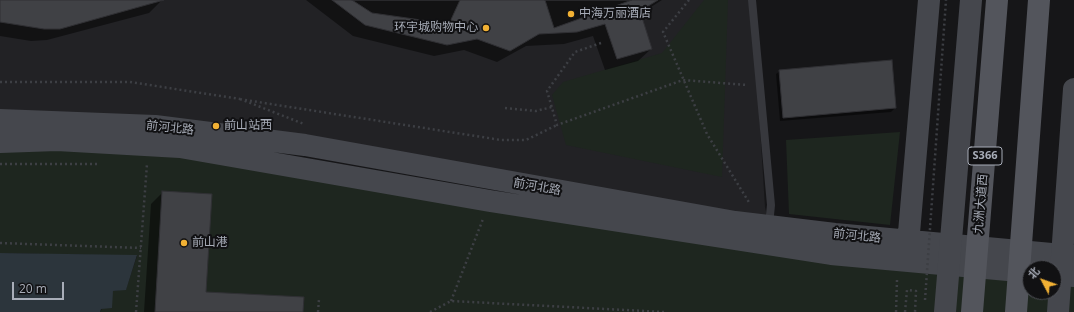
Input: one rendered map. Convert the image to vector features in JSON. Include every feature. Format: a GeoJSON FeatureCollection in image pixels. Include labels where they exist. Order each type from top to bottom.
{"type":"FeatureCollection","features":[{"type":"Feature","properties":{"kind":"main road"},"geometry":{"type":"LineString","coordinates":[[904,258],[929,0]]}},
{"type":"Feature","properties":{"kind":"main road"},"geometry":{"type":"LineString","coordinates":[[945,312],[971,0]]}},
{"type":"Feature","properties":{"kind":"main road","name":"九洲大道西"},"geometry":{"type":"LineString","coordinates":[[972,312],[997,0]]}},
{"type":"Feature","properties":{"kind":"main road"},"geometry":{"type":"LineString","coordinates":[[1016,312],[1040,0]]}},
{"type":"Feature","properties":{"kind":"main road"},"geometry":{"type":"LineString","coordinates":[[1058,312],[1074,89]]}},
{"type":"Feature","properties":{"kind":"main road","name":"前河北路"},"geometry":{"type":"LineString","coordinates":[[0,120],[155,126],[297,144],[735,222],[770,215],[904,258],[1074,256]]}},
{"type":"Feature","properties":{"kind":"main road","name":"前河北路"},"geometry":{"type":"LineString","coordinates":[[0,142],[57,140],[180,147],[490,201],[831,254],[904,258],[1022,271]]}},
{"type":"Feature","properties":{"kind":"main road"},"geometry":{"type":"LineString","coordinates":[[1062,275],[1074,276]]}},
{"type":"Feature","properties":{"kind":"lane"},"geometry":{"type":"LineString","coordinates":[[752,0],[761,86],[770,215]]}},
{"type":"Feature","properties":{"kind":"path"},"geometry":{"type":"LineString","coordinates":[[689,0],[662,32],[707,134],[753,209],[770,215]]}},
{"type":"Feature","properties":{"kind":"path"},"geometry":{"type":"LineString","coordinates":[[924,305],[946,0]]}},
{"type":"Feature","properties":{"kind":"path"},"geometry":{"type":"LineString","coordinates":[[557,125],[547,91],[575,52],[601,43]]}},
{"type":"Feature","properties":{"kind":"path"},"geometry":{"type":"LineString","coordinates":[[0,82],[130,82],[501,140],[526,140],[557,125],[683,80],[761,86]]}},
{"type":"Feature","properties":{"kind":"path"},"geometry":{"type":"LineString","coordinates":[[240,99],[305,124]]}},
{"type":"Feature","properties":{"kind":"path"},"geometry":{"type":"LineString","coordinates":[[506,108],[536,111],[552,107]]}},
{"type":"Feature","properties":{"kind":"path"},"geometry":{"type":"LineString","coordinates":[[136,312],[147,164],[150,146]]}},
{"type":"Feature","properties":{"kind":"path"},"geometry":{"type":"LineString","coordinates":[[451,301],[490,201]]}},
{"type":"Feature","properties":{"kind":"path"},"geometry":{"type":"LineString","coordinates":[[0,243],[141,248]]}},
{"type":"Feature","properties":{"kind":"path"},"geometry":{"type":"LineString","coordinates":[[896,312],[904,258]]}},
{"type":"Feature","properties":{"kind":"path"},"geometry":{"type":"LineString","coordinates":[[905,312],[907,290],[916,290],[915,312]]}},
{"type":"Feature","properties":{"kind":"path"},"geometry":{"type":"LineString","coordinates":[[318,312],[319,299]]}},
{"type":"Feature","properties":{"kind":"path"},"geometry":{"type":"LineString","coordinates":[[430,312],[451,301],[664,312]]}},
{"type":"Feature","properties":{"kind":"shaded area"},"geometry":{"type":"Polygon","coordinates":[[[0,0],[752,0],[765,207],[769,225],[155,125],[0,121],[0,0]]]}},
{"type":"Feature","properties":{"kind":"shaded area"},"geometry":{"type":"Polygon","coordinates":[[[704,0],[728,0],[722,177],[566,145],[552,95],[563,82],[662,53],[704,0]]]}},
{"type":"Feature","properties":{"kind":"shaded area"},"geometry":{"type":"Polygon","coordinates":[[[900,132],[890,225],[789,214],[786,140],[900,132]]]}},
{"type":"Feature","properties":{"kind":"shaded area"},"geometry":{"type":"Polygon","coordinates":[[[108,144],[769,252],[1074,257],[1074,312],[100,312],[113,291],[126,289],[137,256],[0,253],[0,145],[108,144]]]}},
{"type":"Feature","properties":{"kind":"shaded area"},"geometry":{"type":"Polygon","coordinates":[[[0,253],[137,255],[126,290],[113,291],[112,308],[101,309],[100,312],[0,312],[0,253]]]}},
{"type":"Feature","properties":{"kind":"building"},"geometry":{"type":"Polygon","coordinates":[[[0,0],[164,0],[60,29],[44,29],[0,22],[0,0]]]}},
{"type":"Feature","properties":{"kind":"building","name":"环宇城购物中心"},"geometry":{"type":"Polygon","coordinates":[[[332,0],[658,0],[640,11],[652,49],[617,59],[605,24],[577,32],[539,34],[510,51],[477,39],[447,45],[365,25],[332,0]]]}},
{"type":"Feature","properties":{"kind":"building"},"geometry":{"type":"Polygon","coordinates":[[[352,0],[460,0],[449,24],[372,13],[352,0]]]}},
{"type":"Feature","properties":{"kind":"building","name":"中海万丽酒店"},"geometry":{"type":"Polygon","coordinates":[[[545,0],[632,0],[554,28],[545,0]]]}},
{"type":"Feature","properties":{"kind":"building"},"geometry":{"type":"Polygon","coordinates":[[[892,60],[896,108],[783,118],[779,70],[892,60]]]}},
{"type":"Feature","properties":{"kind":"building","name":"前山港"},"geometry":{"type":"Polygon","coordinates":[[[162,191],[212,194],[206,292],[304,297],[303,312],[155,312],[162,191]]]}},
{"type":"Feature","properties":{"kind":"place","name":"中海万丽酒店"},"geometry":{"type":"Point","coordinates":[571,14]}},
{"type":"Feature","properties":{"kind":"place","name":"环宇城购物中心"},"geometry":{"type":"Point","coordinates":[486,28]}},
{"type":"Feature","properties":{"kind":"place","name":"前山站西"},"geometry":{"type":"Point","coordinates":[216,126]}},
{"type":"Feature","properties":{"kind":"place","name":"前山港"},"geometry":{"type":"Point","coordinates":[184,243]}}]}
